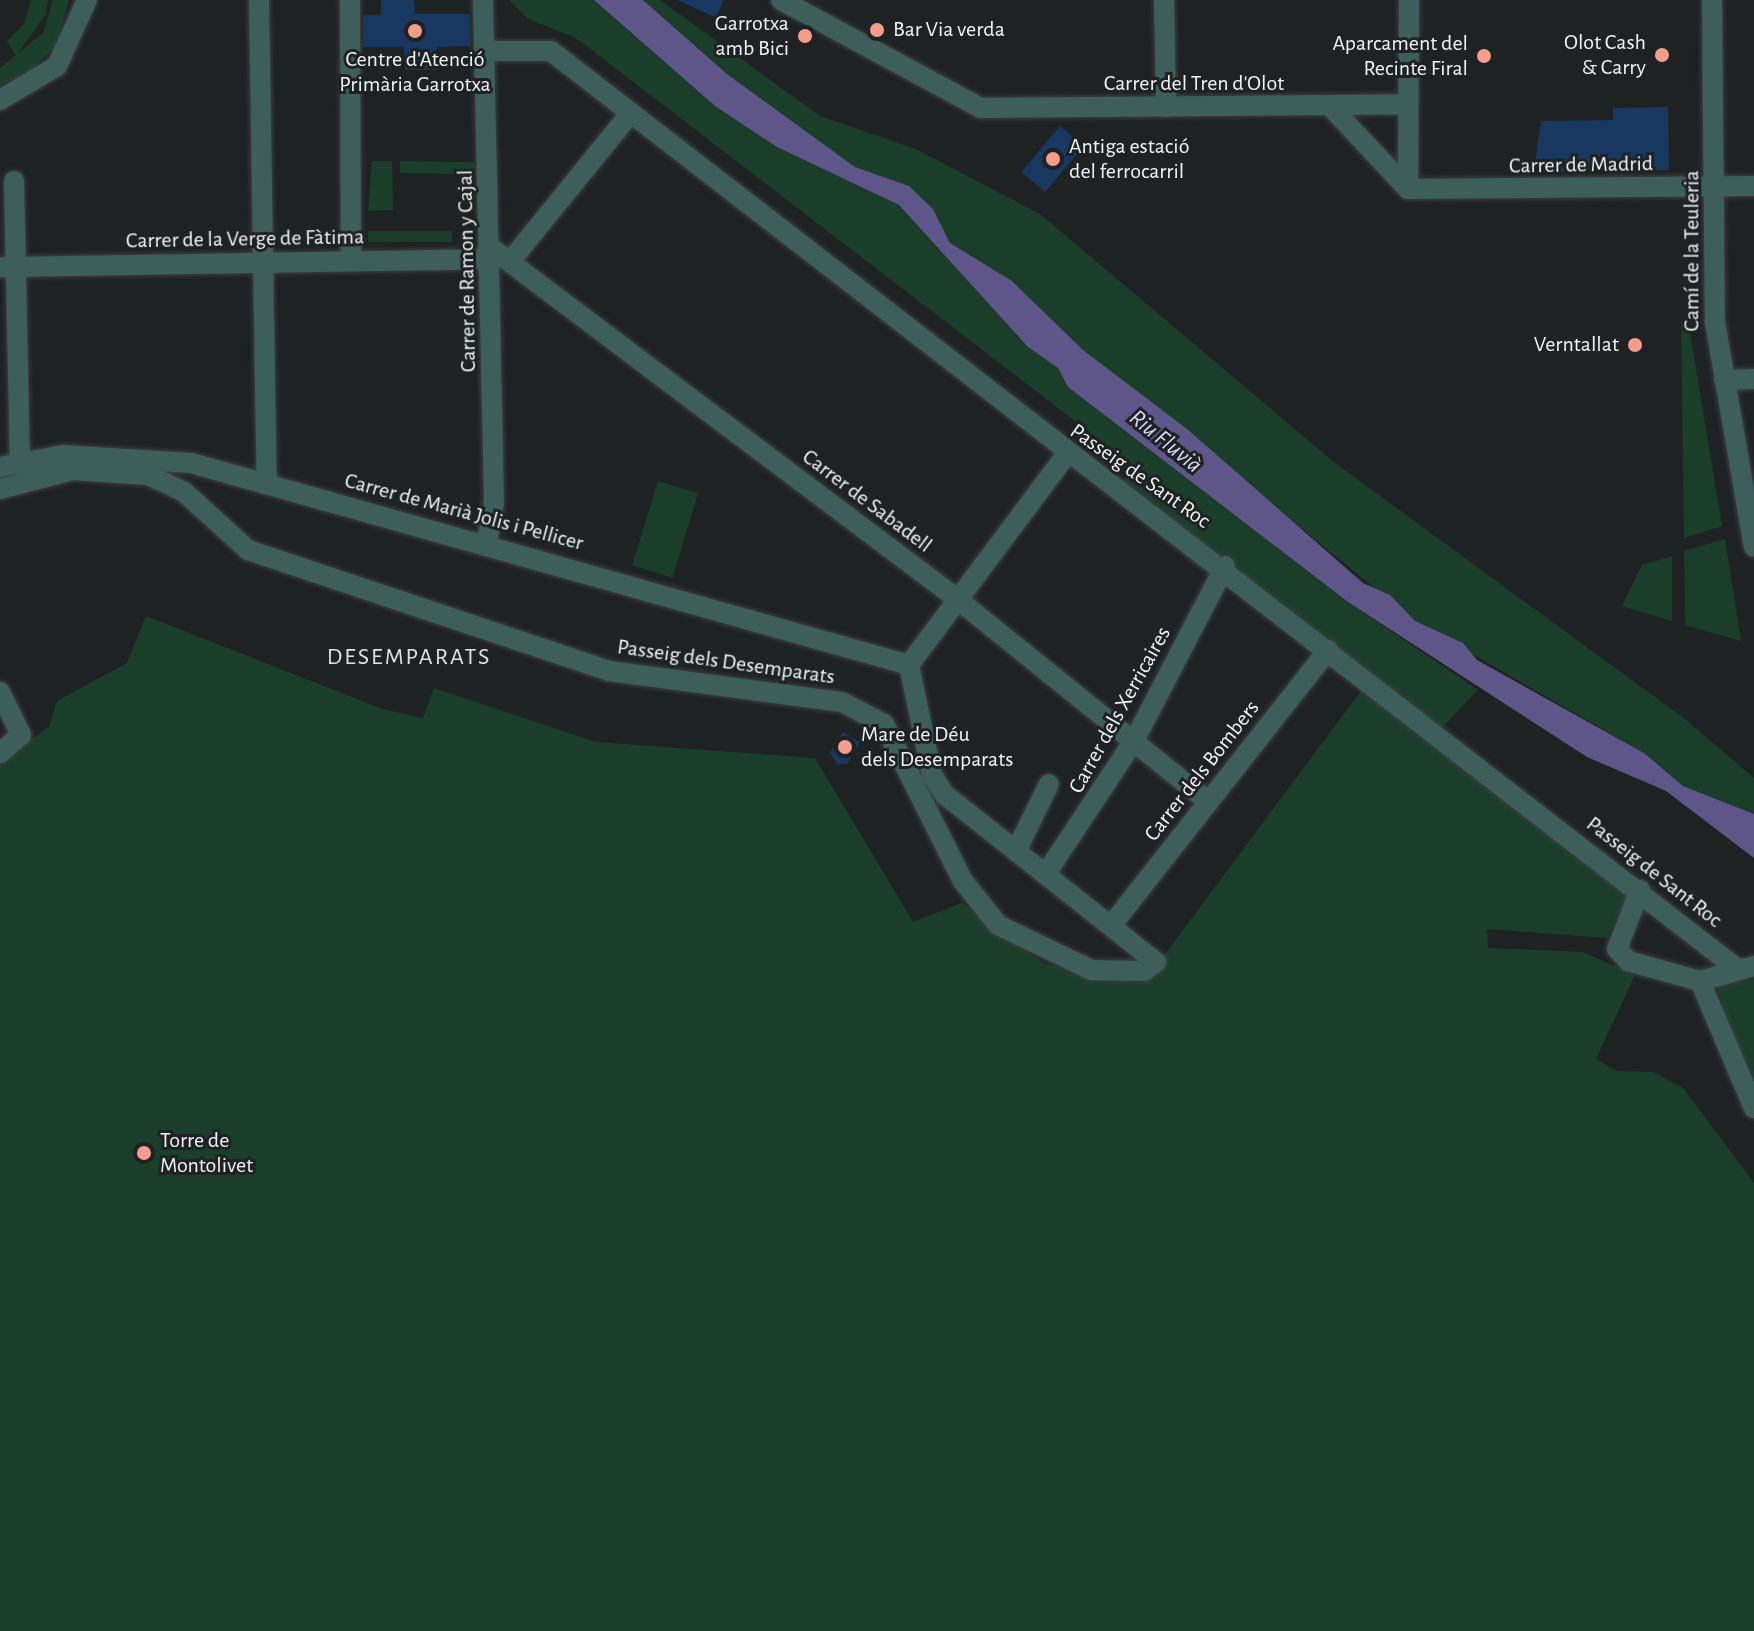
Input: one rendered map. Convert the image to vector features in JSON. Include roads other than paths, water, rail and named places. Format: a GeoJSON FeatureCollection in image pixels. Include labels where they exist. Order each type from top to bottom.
{"type":"FeatureCollection","features":[{"type":"Feature","properties":{"kind":"street"},"geometry":{"type":"LineString","coordinates":[[0,100],[57,66],[87,0]]}},
{"type":"Feature","properties":{"kind":"street"},"geometry":{"type":"LineString","coordinates":[[259,0],[267,483]]}},
{"type":"Feature","properties":{"kind":"street"},"geometry":{"type":"LineString","coordinates":[[350,0],[351,261]]}},
{"type":"Feature","properties":{"kind":"street","name":"Carrer de Ramon y Cajal"},"geometry":{"type":"LineString","coordinates":[[483,0],[498,256],[494,502],[487,542]]}},
{"type":"Feature","properties":{"kind":"street","name":"Carrer del Tren d'Olot"},"geometry":{"type":"LineString","coordinates":[[781,0],[970,106],[1058,109],[1408,104]]}},
{"type":"Feature","properties":{"kind":"street"},"geometry":{"type":"LineString","coordinates":[[1164,0],[1166,107]]}},
{"type":"Feature","properties":{"kind":"street"},"geometry":{"type":"LineString","coordinates":[[1408,189],[1409,0]]}},
{"type":"Feature","properties":{"kind":"street","name":"Camí de la Teuleria"},"geometry":{"type":"LineString","coordinates":[[1712,0],[1715,322],[1754,547]]}},
{"type":"Feature","properties":{"kind":"street","name":"Passeig de Sant Roc"},"geometry":{"type":"LineString","coordinates":[[488,51],[551,51],[1067,454],[1225,566],[1328,650],[1745,967]]}},
{"type":"Feature","properties":{"kind":"street"},"geometry":{"type":"LineString","coordinates":[[1330,106],[1408,189]]}},
{"type":"Feature","properties":{"kind":"street"},"geometry":{"type":"LineString","coordinates":[[498,256],[630,114]]}},
{"type":"Feature","properties":{"kind":"street"},"geometry":{"type":"LineString","coordinates":[[14,181],[8,266],[20,462]]}},
{"type":"Feature","properties":{"kind":"street","name":"Carrer de Madrid"},"geometry":{"type":"LineString","coordinates":[[1408,189],[1754,186]]}},
{"type":"Feature","properties":{"kind":"street","name":"Carrer de la Verge de Fàtima"},"geometry":{"type":"LineString","coordinates":[[8,266],[498,256]]}},
{"type":"Feature","properties":{"kind":"street","name":"Carrer de Sabadell"},"geometry":{"type":"LineString","coordinates":[[498,256],[956,598],[1135,739],[1208,801]]}},
{"type":"Feature","properties":{"kind":"street"},"geometry":{"type":"LineString","coordinates":[[1724,380],[1754,379]]}},
{"type":"Feature","properties":{"kind":"street"},"geometry":{"type":"LineString","coordinates":[[1067,454],[956,598],[909,665],[932,775],[944,794],[1114,922]]}},
{"type":"Feature","properties":{"kind":"street","name":"Carrer de Marià Jolis i Pellicer"},"geometry":{"type":"LineString","coordinates":[[0,467],[20,462],[133,456],[267,483],[487,542],[909,665]]}},
{"type":"Feature","properties":{"kind":"street","name":"Passeig dels Desemparats"},"geometry":{"type":"LineString","coordinates":[[0,489],[73,470],[148,475],[183,491],[248,550],[609,671],[842,702],[884,724],[963,881],[998,925],[1091,970],[1144,971],[1156,962],[1114,922]]}},
{"type":"Feature","properties":{"kind":"street","name":"Carrer dels Xerricaires"},"geometry":{"type":"LineString","coordinates":[[1047,872],[1135,739],[1225,566]]}},
{"type":"Feature","properties":{"kind":"street","name":"Carrer dels Bombers"},"geometry":{"type":"LineString","coordinates":[[1114,922],[1328,650]]}},
{"type":"Feature","properties":{"kind":"street"},"geometry":{"type":"LineString","coordinates":[[0,692],[21,735],[0,753]]}},
{"type":"Feature","properties":{"kind":"street"},"geometry":{"type":"LineString","coordinates":[[1017,849],[1049,784]]}},
{"type":"Feature","properties":{"kind":"street"},"geometry":{"type":"LineString","coordinates":[[1640,890],[1617,949],[1628,961],[1700,981],[1745,967]]}},
{"type":"Feature","properties":{"kind":"street"},"geometry":{"type":"LineString","coordinates":[[1700,981],[1754,1108]]}},
{"type":"Feature","properties":{"kind":"water","name":"Riu Fluvià"},"geometry":{"type":"Polygon","coordinates":[[[594,0],[643,0],[727,74],[855,167],[909,186],[933,209],[950,243],[1012,281],[1083,350],[1187,429],[1363,583],[1390,595],[1415,621],[1463,643],[1477,660],[1644,753],[1683,786],[1754,814],[1754,858],[1666,791],[1587,757],[1348,602],[1068,387],[1058,368],[1028,347],[899,205],[777,147],[715,106],[594,0]]]}},
{"type":"Feature","properties":{"kind":"place","name":"Bar Via verda"},"geometry":{"type":"Point","coordinates":[877,30]}},
{"type":"Feature","properties":{"kind":"place","name":"Centre d'Atenció Primària Garrotxa"},"geometry":{"type":"Point","coordinates":[415,31]}},
{"type":"Feature","properties":{"kind":"place","name":"Garrotxa amb Bici"},"geometry":{"type":"Point","coordinates":[805,36]}},
{"type":"Feature","properties":{"kind":"place","name":"Olot Cash & Carry"},"geometry":{"type":"Point","coordinates":[1662,55]}},
{"type":"Feature","properties":{"kind":"place","name":"Aparcament del Recinte Firal"},"geometry":{"type":"Point","coordinates":[1484,56]}},
{"type":"Feature","properties":{"kind":"place","name":"Antiga estació del ferrocarril"},"geometry":{"type":"Point","coordinates":[1053,159]}},
{"type":"Feature","properties":{"kind":"place","name":"Verntallat"},"geometry":{"type":"Point","coordinates":[1635,345]}},
{"type":"Feature","properties":{"kind":"place","name":"Mare de Déu dels Desemparats"},"geometry":{"type":"Point","coordinates":[845,747]}},
{"type":"Feature","properties":{"kind":"place","name":"Torre de Montolivet"},"geometry":{"type":"Point","coordinates":[144,1153]}},
{"type":"Feature","properties":{"kind":"district","name":"DESEMPARATS"},"geometry":{"type":"Point","coordinates":[409,658]}}]}
